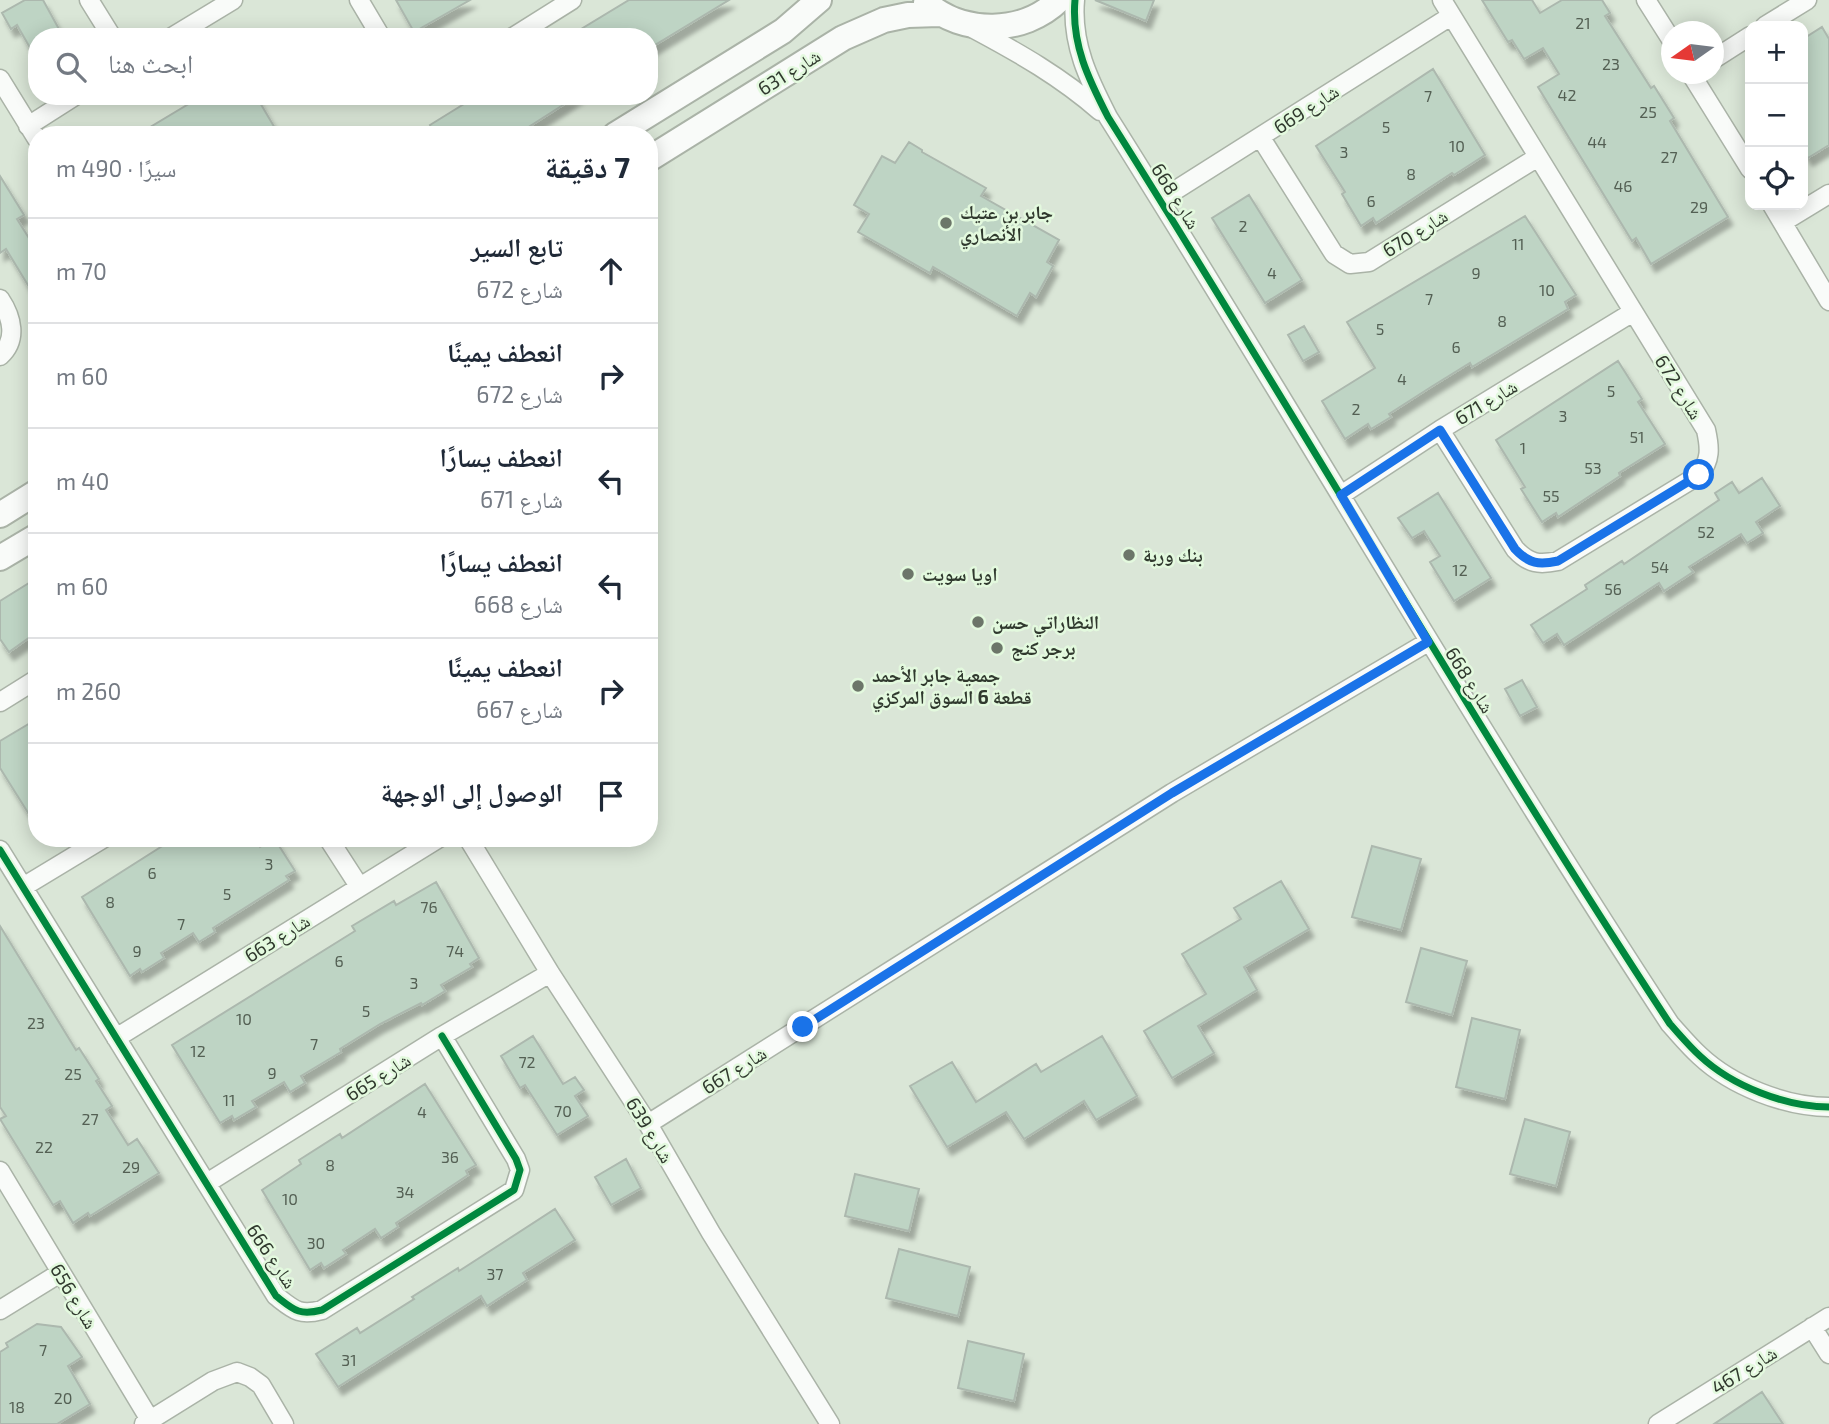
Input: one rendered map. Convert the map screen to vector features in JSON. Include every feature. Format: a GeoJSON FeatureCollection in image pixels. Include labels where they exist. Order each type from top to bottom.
{"type":"FeatureCollection","features":[{"type":"Feature","properties":{"kind":"main road","name":"شارع 631"},"geometry":{"type":"LineString","coordinates":[[630,126],[783,31],[819,0]]}},
{"type":"Feature","properties":{"kind":"main road"},"geometry":{"type":"LineString","coordinates":[[930,7],[968,26],[1009,26],[1048,11],[1059,0]]}},
{"type":"Feature","properties":{"kind":"main road","name":"شارع 631"},"geometry":{"type":"LineString","coordinates":[[658,153],[843,38],[884,20],[930,7]]}},
{"type":"Feature","properties":{"kind":"main road"},"geometry":{"type":"LineString","coordinates":[[0,515],[28,498]]}},
{"type":"Feature","properties":{"kind":"main road"},"geometry":{"type":"LineString","coordinates":[[0,558],[28,541]]}},
{"type":"Feature","properties":{"kind":"street"},"geometry":{"type":"LineString","coordinates":[[89,0],[106,28]]}},
{"type":"Feature","properties":{"kind":"street"},"geometry":{"type":"LineString","coordinates":[[187,28],[233,0]]}},
{"type":"Feature","properties":{"kind":"street"},"geometry":{"type":"LineString","coordinates":[[359,0],[376,28]]}},
{"type":"Feature","properties":{"kind":"street","name":"شارع 668"},"geometry":{"type":"LineString","coordinates":[[1075,0],[1076,36],[1084,69],[1108,117],[1341,495],[1428,642],[1670,1024],[1702,1058],[1730,1077],[1773,1099],[1809,1107],[1829,1107]]}},
{"type":"Feature","properties":{"kind":"street","name":"شارع 672"},"geometry":{"type":"LineString","coordinates":[[1440,430],[1515,549],[1525,560],[1534,564],[1558,561],[1699,475],[1707,465],[1710,453],[1706,430],[1442,0]]}},
{"type":"Feature","properties":{"kind":"street"},"geometry":{"type":"LineString","coordinates":[[1646,0],[1661,25]]}},
{"type":"Feature","properties":{"kind":"street"},"geometry":{"type":"LineString","coordinates":[[1773,21],[1807,0]]}},
{"type":"Feature","properties":{"kind":"street"},"geometry":{"type":"LineString","coordinates":[[527,28],[569,1]]}},
{"type":"Feature","properties":{"kind":"street","name":"شارع 669"},"geometry":{"type":"LineString","coordinates":[[1160,200],[1451,16]]}},
{"type":"Feature","properties":{"kind":"street","name":"شارع 668"},"geometry":{"type":"LineString","coordinates":[[968,26],[1013,49],[1070,85],[1108,117]]}},
{"type":"Feature","properties":{"kind":"street"},"geometry":{"type":"LineString","coordinates":[[1724,52],[1745,39]]}},
{"type":"Feature","properties":{"kind":"street"},"geometry":{"type":"LineString","coordinates":[[0,79],[28,126]]}},
{"type":"Feature","properties":{"kind":"street"},"geometry":{"type":"LineString","coordinates":[[1698,84],[1745,161]]}},
{"type":"Feature","properties":{"kind":"street"},"geometry":{"type":"LineString","coordinates":[[39,126],[64,105]]}},
{"type":"Feature","properties":{"kind":"street","name":"شارع 670"},"geometry":{"type":"LineString","coordinates":[[1261,138],[1334,254],[1350,264],[1369,262],[1538,157]]}},
{"type":"Feature","properties":{"kind":"street"},"geometry":{"type":"LineString","coordinates":[[1783,222],[1829,194]]}},
{"type":"Feature","properties":{"kind":"street"},"geometry":{"type":"LineString","coordinates":[[1775,210],[1829,301]]}},
{"type":"Feature","properties":{"kind":"street"},"geometry":{"type":"LineString","coordinates":[[0,299],[11,320],[12,332],[10,344],[0,356]]}},
{"type":"Feature","properties":{"kind":"street","name":"شارع 671"},"geometry":{"type":"LineString","coordinates":[[1341,495],[1440,430],[1633,312]]}},
{"type":"Feature","properties":{"kind":"street","name":"شارع 667"},"geometry":{"type":"LineString","coordinates":[[648,1124],[1162,799],[1428,642]]}},
{"type":"Feature","properties":{"kind":"street"},"geometry":{"type":"LineString","coordinates":[[0,702],[28,685]]}},
{"type":"Feature","properties":{"kind":"street"},"geometry":{"type":"LineString","coordinates":[[23,887],[89,847]]}},
{"type":"Feature","properties":{"kind":"street"},"geometry":{"type":"LineString","coordinates":[[334,847],[359,886]]}},
{"type":"Feature","properties":{"kind":"street","name":"شارع 663"},"geometry":{"type":"LineString","coordinates":[[116,1038],[424,847]]}},
{"type":"Feature","properties":{"kind":"street","name":"شارع 639"},"geometry":{"type":"LineString","coordinates":[[473,847],[550,973],[648,1124],[711,1233],[830,1424]]}},
{"type":"Feature","properties":{"kind":"street","name":"شارع 666"},"geometry":{"type":"LineString","coordinates":[[0,850],[276,1296],[296,1311],[309,1314],[322,1310],[514,1190],[520,1170],[516,1159],[443,1036]]}},
{"type":"Feature","properties":{"kind":"street","name":"شارع 665"},"geometry":{"type":"LineString","coordinates":[[207,1183],[443,1036],[550,973]]}},
{"type":"Feature","properties":{"kind":"street","name":"شارع 656"},"geometry":{"type":"LineString","coordinates":[[0,1171],[147,1422]]}},
{"type":"Feature","properties":{"kind":"street"},"geometry":{"type":"LineString","coordinates":[[0,1310],[60,1273]]}},
{"type":"Feature","properties":{"kind":"street","name":"شارع 467"},"geometry":{"type":"LineString","coordinates":[[1658,1424],[1829,1317]]}},
{"type":"Feature","properties":{"kind":"street"},"geometry":{"type":"LineString","coordinates":[[1812,1327],[1829,1354]]}},
{"type":"Feature","properties":{"kind":"street"},"geometry":{"type":"LineString","coordinates":[[147,1422],[213,1381],[237,1372],[261,1385],[284,1424]]}},
{"type":"Feature","properties":{"kind":"building"},"geometry":{"type":"Polygon","coordinates":[[[25,0],[43,0],[58,28],[28,28],[28,44],[17,25],[11,29],[2,13],[25,0]]]}},
{"type":"Feature","properties":{"kind":"building"},"geometry":{"type":"Polygon","coordinates":[[[396,0],[470,0],[421,28],[412,28],[396,0]]]}},
{"type":"Feature","properties":{"kind":"building"},"geometry":{"type":"Polygon","coordinates":[[[629,0],[729,0],[658,43],[658,28],[583,28],[629,0]]]}},
{"type":"Feature","properties":{"kind":"building"},"geometry":{"type":"Polygon","coordinates":[[[1095,0],[1154,0],[1146,21],[1095,0]]]}},
{"type":"Feature","properties":{"kind":"building"},"geometry":{"type":"Polygon","coordinates":[[[1482,0],[1532,0],[1540,13],[1562,0],[1602,0],[1610,13],[1605,16],[1651,88],[1654,86],[1674,118],[1670,121],[1728,217],[1651,264],[1636,238],[1632,241],[1538,87],[1559,74],[1543,48],[1524,59],[1512,40],[1508,42],[1482,0]]]}},
{"type":"Feature","properties":{"kind":"building"},"geometry":{"type":"Polygon","coordinates":[[[1822,27],[1829,39],[1829,145],[1808,158],[1808,84],[1808,36],[1822,27]]]}},
{"type":"Feature","properties":{"kind":"building"},"geometry":{"type":"Polygon","coordinates":[[[1433,69],[1485,155],[1454,175],[1452,173],[1376,223],[1373,218],[1361,226],[1342,194],[1345,192],[1316,146],[1433,69]]]}},
{"type":"Feature","properties":{"kind":"building"},"geometry":{"type":"Polygon","coordinates":[[[187,105],[261,105],[274,126],[152,126],[187,105]]]}},
{"type":"Feature","properties":{"kind":"building"},"geometry":{"type":"Polygon","coordinates":[[[462,105],[563,105],[530,126],[430,125],[462,105]]]}},
{"type":"Feature","properties":{"kind":"building","name":"جابر بن عتيك الأنصاري"},"geometry":{"type":"Polygon","coordinates":[[[909,142],[986,188],[981,196],[1059,240],[1047,262],[1053,266],[1036,297],[1030,293],[1017,316],[933,267],[930,273],[858,232],[869,214],[854,205],[882,156],[895,163],[909,142]]]}},
{"type":"Feature","properties":{"kind":"building"},"geometry":{"type":"Polygon","coordinates":[[[0,176],[24,215],[17,219],[28,237],[28,285],[6,249],[0,253],[0,176]]]}},
{"type":"Feature","properties":{"kind":"building"},"geometry":{"type":"Polygon","coordinates":[[[1249,195],[1302,280],[1265,303],[1212,218],[1249,195]]]}},
{"type":"Feature","properties":{"kind":"building"},"geometry":{"type":"Polygon","coordinates":[[[1525,216],[1576,295],[1565,302],[1568,309],[1472,367],[1470,363],[1389,414],[1391,417],[1371,429],[1368,424],[1345,439],[1322,401],[1375,368],[1347,322],[1525,216]]]}},
{"type":"Feature","properties":{"kind":"building"},"geometry":{"type":"Polygon","coordinates":[[[1304,326],[1319,352],[1303,361],[1288,335],[1304,326]]]}},
{"type":"Feature","properties":{"kind":"building"},"geometry":{"type":"Polygon","coordinates":[[[1618,361],[1642,399],[1638,402],[1665,444],[1558,517],[1556,513],[1542,522],[1521,489],[1525,487],[1496,440],[1618,361]]]}},
{"type":"Feature","properties":{"kind":"building"},"geometry":{"type":"Polygon","coordinates":[[[1762,478],[1780,506],[1756,522],[1763,533],[1747,543],[1741,534],[1689,567],[1693,572],[1664,591],[1659,583],[1564,645],[1557,634],[1543,643],[1531,625],[1587,589],[1585,585],[1622,561],[1624,564],[1719,500],[1715,493],[1732,482],[1739,493],[1762,478]]]}},
{"type":"Feature","properties":{"kind":"building"},"geometry":{"type":"Polygon","coordinates":[[[1438,493],[1491,578],[1454,601],[1430,562],[1440,556],[1424,531],[1412,538],[1398,518],[1438,493]]]}},
{"type":"Feature","properties":{"kind":"building"},"geometry":{"type":"Polygon","coordinates":[[[28,584],[28,638],[9,652],[0,639],[0,601],[28,584]]]}},
{"type":"Feature","properties":{"kind":"building"},"geometry":{"type":"Polygon","coordinates":[[[1522,680],[1537,707],[1520,716],[1505,689],[1522,680]]]}},
{"type":"Feature","properties":{"kind":"building"},"geometry":{"type":"Polygon","coordinates":[[[28,724],[28,813],[0,768],[0,741],[28,724]]]}},
{"type":"Feature","properties":{"kind":"building"},"geometry":{"type":"Polygon","coordinates":[[[1372,846],[1421,859],[1401,930],[1352,917],[1372,846]]]}},
{"type":"Feature","properties":{"kind":"building"},"geometry":{"type":"Polygon","coordinates":[[[161,847],[280,847],[295,871],[286,876],[289,880],[213,928],[215,932],[199,942],[193,933],[161,953],[164,958],[130,976],[82,897],[161,847]]]}},
{"type":"Feature","properties":{"kind":"building"},"geometry":{"type":"Polygon","coordinates":[[[1281,881],[1309,929],[1244,967],[1257,990],[1198,1026],[1214,1053],[1172,1078],[1144,1031],[1206,994],[1182,954],[1241,919],[1234,908],[1281,881]]]}},
{"type":"Feature","properties":{"kind":"building"},"geometry":{"type":"Polygon","coordinates":[[[436,882],[479,958],[470,964],[472,967],[441,985],[445,991],[380,1024],[301,1076],[305,1083],[290,1092],[284,1082],[252,1101],[256,1107],[234,1120],[232,1116],[220,1123],[172,1045],[355,931],[352,926],[394,901],[396,905],[436,882]]]}},
{"type":"Feature","properties":{"kind":"building"},"geometry":{"type":"Polygon","coordinates":[[[0,926],[76,1050],[79,1048],[99,1079],[96,1081],[112,1106],[106,1110],[128,1145],[137,1139],[159,1173],[90,1216],[88,1213],[73,1223],[60,1201],[53,1205],[0,1119],[6,1116],[0,1107],[0,926]]]}},
{"type":"Feature","properties":{"kind":"building"},"geometry":{"type":"Polygon","coordinates":[[[1421,948],[1467,961],[1452,1015],[1406,1002],[1421,948]]]}},
{"type":"Feature","properties":{"kind":"building"},"geometry":{"type":"Polygon","coordinates":[[[1472,1018],[1520,1030],[1505,1099],[1456,1087],[1472,1018]]]}},
{"type":"Feature","properties":{"kind":"building"},"geometry":{"type":"Polygon","coordinates":[[[533,1036],[563,1084],[575,1077],[584,1090],[575,1096],[588,1116],[557,1135],[525,1085],[520,1088],[501,1056],[533,1036]]]}},
{"type":"Feature","properties":{"kind":"building"},"geometry":{"type":"Polygon","coordinates":[[[1102,1036],[1137,1096],[1096,1120],[1084,1101],[1024,1139],[1006,1112],[947,1147],[910,1086],[952,1062],[976,1102],[1036,1064],[1041,1072],[1102,1036]]]}},
{"type":"Feature","properties":{"kind":"building"},"geometry":{"type":"Polygon","coordinates":[[[425,1084],[476,1165],[466,1171],[468,1175],[396,1223],[398,1227],[381,1238],[375,1229],[343,1250],[346,1254],[324,1268],[321,1263],[310,1270],[262,1190],[301,1164],[299,1160],[340,1134],[342,1138],[425,1084]]]}},
{"type":"Feature","properties":{"kind":"building"},"geometry":{"type":"Polygon","coordinates":[[[1525,1119],[1570,1132],[1556,1186],[1510,1174],[1525,1119]]]}},
{"type":"Feature","properties":{"kind":"building"},"geometry":{"type":"Polygon","coordinates":[[[626,1159],[641,1188],[611,1205],[595,1177],[626,1159]]]}},
{"type":"Feature","properties":{"kind":"building"},"geometry":{"type":"Polygon","coordinates":[[[855,1174],[919,1189],[909,1231],[845,1216],[855,1174]]]}},
{"type":"Feature","properties":{"kind":"building"},"geometry":{"type":"Polygon","coordinates":[[[555,1209],[575,1240],[523,1273],[527,1280],[487,1306],[481,1296],[338,1387],[316,1354],[357,1328],[360,1333],[414,1299],[412,1297],[458,1268],[459,1271],[555,1209]]]}},
{"type":"Feature","properties":{"kind":"building"},"geometry":{"type":"Polygon","coordinates":[[[899,1249],[970,1267],[958,1316],[886,1298],[899,1249]]]}},
{"type":"Feature","properties":{"kind":"building"},"geometry":{"type":"Polygon","coordinates":[[[37,1324],[61,1327],[82,1357],[68,1366],[90,1404],[57,1424],[0,1424],[0,1352],[8,1347],[6,1343],[37,1324]]]}},
{"type":"Feature","properties":{"kind":"building"},"geometry":{"type":"Polygon","coordinates":[[[968,1341],[1024,1354],[1014,1401],[958,1388],[968,1341]]]}},
{"type":"Feature","properties":{"kind":"building"},"geometry":{"type":"Polygon","coordinates":[[[1762,1392],[1783,1424],[1714,1424],[1762,1392]]]}},
{"type":"Feature","properties":{"kind":"cycle path"},"geometry":{"type":"LineString","coordinates":[[1075,0],[1074,16],[1079,47],[1088,75],[1108,117],[1527,799],[1670,1024],[1700,1056],[1728,1077],[1778,1099],[1829,1107]]}},
{"type":"Feature","properties":{"kind":"cycle path"},"geometry":{"type":"LineString","coordinates":[[0,850],[276,1296],[297,1310],[322,1310],[514,1190],[520,1170],[516,1159],[442,1036]]}},
{"type":"Feature","properties":{"kind":"place","name":"جابر بن عتيك الأنصاري"},"geometry":{"type":"Point","coordinates":[946,223]}},
{"type":"Feature","properties":{"kind":"place","name":"بنك وربة"},"geometry":{"type":"Point","coordinates":[1129,555]}},
{"type":"Feature","properties":{"kind":"place","name":"اويا سويت"},"geometry":{"type":"Point","coordinates":[908,574]}},
{"type":"Feature","properties":{"kind":"place","name":"النظاراتي حسن"},"geometry":{"type":"Point","coordinates":[978,622]}},
{"type":"Feature","properties":{"kind":"place","name":"برجر كنج"},"geometry":{"type":"Point","coordinates":[997,648]}},
{"type":"Feature","properties":{"kind":"place","name":"جمعية جابر الأحمد قطعة 6 السوق المركزي"},"geometry":{"type":"Point","coordinates":[858,686]}},
{"type":"Feature","properties":{"kind":"route"},"geometry":{"type":"LineString","coordinates":[[803,1027],[1172,793],[1428,642],[1341,495],[1440,430],[1515,549],[1525,560],[1534,564],[1558,561],[1699,475]]}}]}
